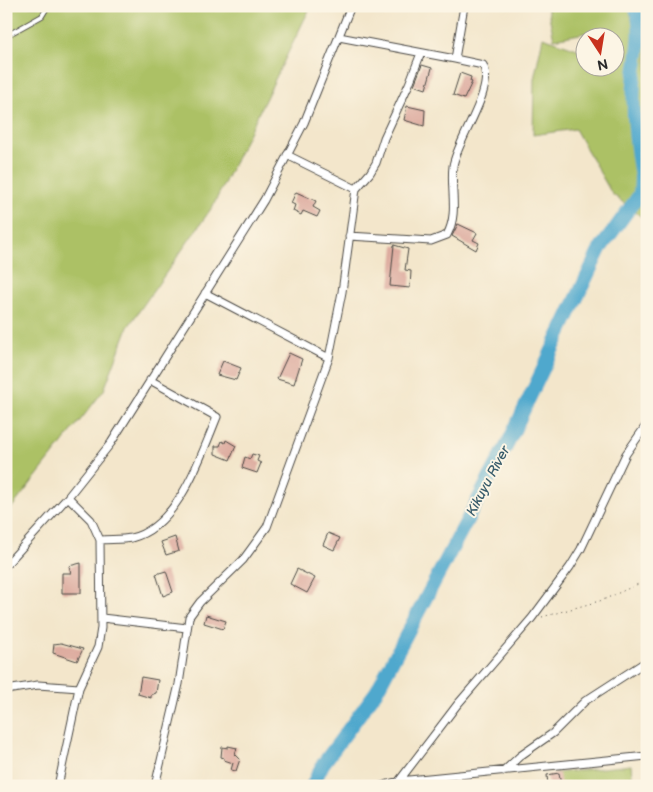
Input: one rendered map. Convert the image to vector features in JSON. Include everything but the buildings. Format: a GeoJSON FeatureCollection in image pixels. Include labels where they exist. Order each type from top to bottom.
{"type":"FeatureCollection","features":[{"type":"Feature","properties":{"kind":"street"},"geometry":{"type":"LineString","coordinates":[[6,565],[68,497],[111,443],[264,200],[304,123],[351,6]]}},
{"type":"Feature","properties":{"kind":"street"},"geometry":{"type":"LineString","coordinates":[[454,59],[464,6]]}},
{"type":"Feature","properties":{"kind":"street"},"geometry":{"type":"LineString","coordinates":[[339,37],[483,66],[487,75],[478,102],[456,153],[453,173],[453,218],[447,235],[431,240],[349,236]]}},
{"type":"Feature","properties":{"kind":"street"},"geometry":{"type":"LineString","coordinates":[[155,786],[179,684],[189,617],[200,602],[243,560],[267,527],[329,358],[342,292],[356,189],[370,174],[376,163],[384,138],[409,84],[421,52]]}},
{"type":"Feature","properties":{"kind":"street"},"geometry":{"type":"LineString","coordinates":[[287,155],[356,189]]}},
{"type":"Feature","properties":{"kind":"street"},"geometry":{"type":"LineString","coordinates":[[205,293],[329,358]]}},
{"type":"Feature","properties":{"kind":"street"},"geometry":{"type":"LineString","coordinates":[[100,540],[131,538],[146,532],[166,516],[183,492],[217,417],[150,380]]}},
{"type":"Feature","properties":{"kind":"street"},"geometry":{"type":"LineString","coordinates":[[399,781],[457,705],[532,618],[581,549],[626,454],[647,424]]}},
{"type":"Feature","properties":{"kind":"street"},"geometry":{"type":"LineString","coordinates":[[58,786],[79,688],[98,647],[102,618],[100,540],[91,520],[68,497]]}},
{"type":"Feature","properties":{"kind":"street"},"geometry":{"type":"LineString","coordinates":[[102,618],[186,628]]}},
{"type":"Feature","properties":{"kind":"street"},"geometry":{"type":"LineString","coordinates":[[504,771],[520,756],[552,733],[585,701],[647,661]]}},
{"type":"Feature","properties":{"kind":"street"},"geometry":{"type":"LineString","coordinates":[[6,690],[38,685],[79,688]]}},
{"type":"Feature","properties":{"kind":"street"},"geometry":{"type":"LineString","coordinates":[[380,786],[399,781],[647,756]]}},
{"type":"Feature","properties":{"kind":"lane"},"geometry":{"type":"LineString","coordinates":[[6,36],[42,16],[48,6]]}},
{"type":"Feature","properties":{"kind":"path"},"geometry":{"type":"LineString","coordinates":[[532,618],[551,616],[603,600],[647,580]]}},
{"type":"Feature","properties":{"kind":"green space"},"geometry":{"type":"Polygon","coordinates":[[[6,6],[311,6],[213,206],[128,327],[104,390],[6,515],[6,6]]]}},
{"type":"Feature","properties":{"kind":"green space"},"geometry":{"type":"Polygon","coordinates":[[[547,6],[629,6],[633,24],[647,23],[647,221],[612,194],[575,129],[533,135],[534,79],[543,37],[576,49],[576,78],[626,78],[626,28],[576,28],[576,35],[554,39],[547,6]]]}},
{"type":"Feature","properties":{"kind":"green space"},"geometry":{"type":"Polygon","coordinates":[[[631,765],[633,786],[558,786],[556,773],[631,765]]]}},
{"type":"Feature","properties":{"kind":"waterway"},"geometry":{"type":"LineString","coordinates":[[635,6],[640,35],[634,83],[634,107],[641,177]]}},
{"type":"Feature","properties":{"kind":"waterway","name":"Kikuyu River"},"geometry":{"type":"LineString","coordinates":[[312,786],[323,764],[376,692],[508,443],[600,249],[640,194],[641,177],[647,168]]}}]}
